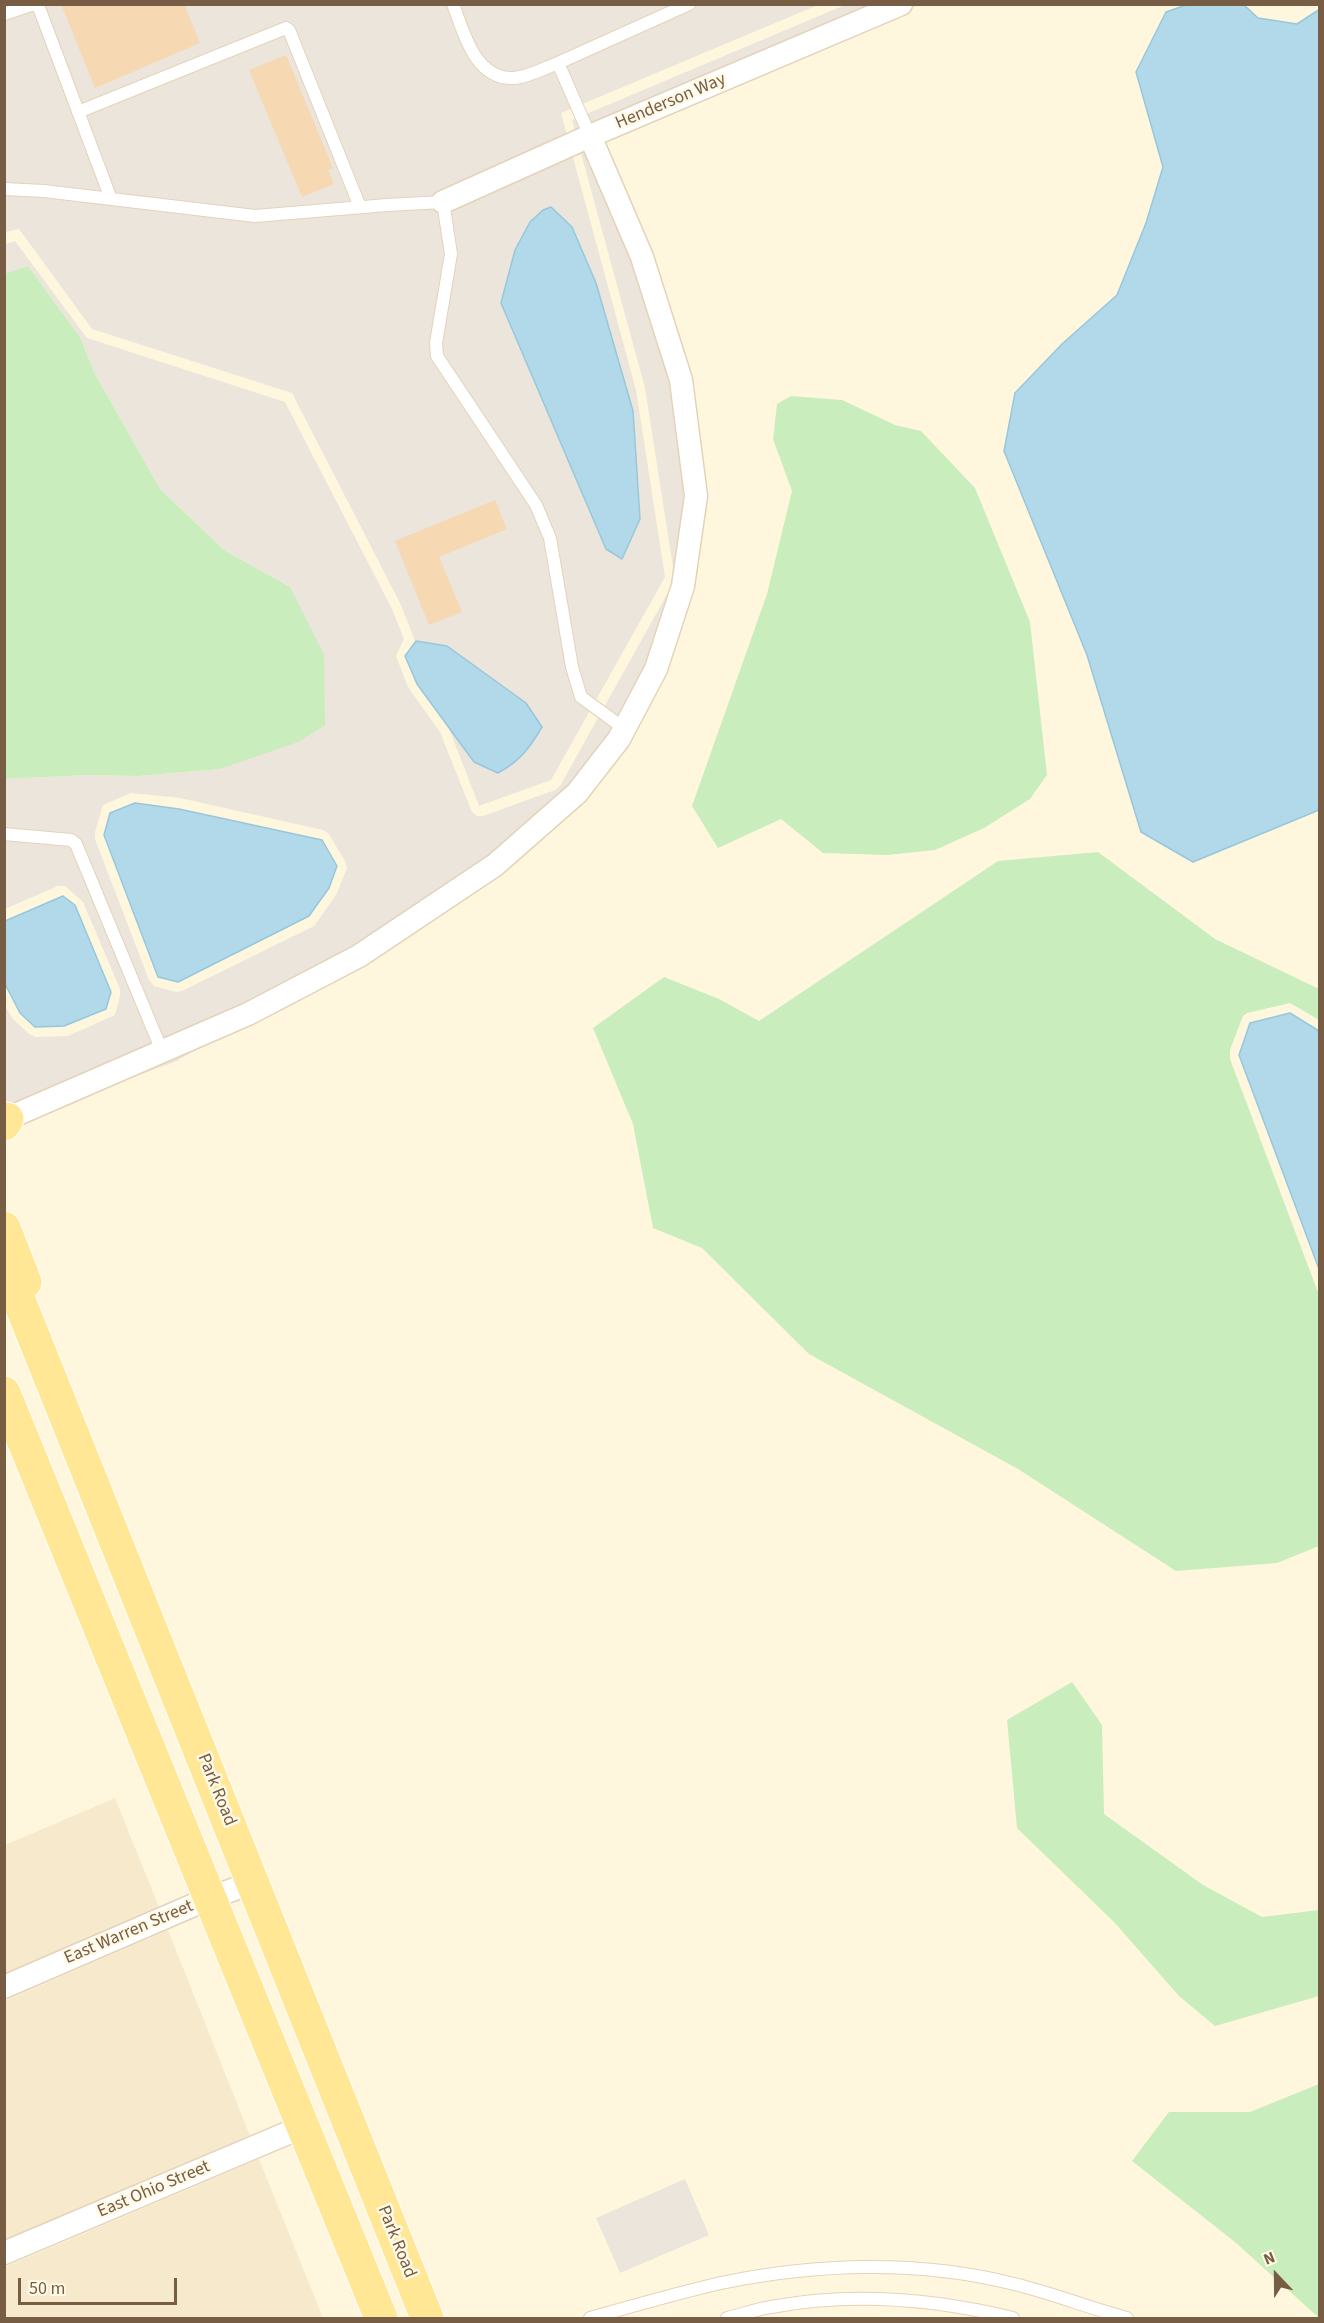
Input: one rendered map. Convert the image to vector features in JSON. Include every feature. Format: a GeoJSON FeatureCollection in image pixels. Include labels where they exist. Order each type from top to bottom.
{"type":"FeatureCollection","features":[{"type":"Feature","properties":{"kind":"main road"},"geometry":{"type":"LineString","coordinates":[[4,1228],[56,1363],[73,1435]]}},
{"type":"Feature","properties":{"kind":"main road","name":"Park Road"},"geometry":{"type":"LineString","coordinates":[[4,1263],[254,1882],[427,2319]]}},
{"type":"Feature","properties":{"kind":"main road"},"geometry":{"type":"LineString","coordinates":[[4,1313],[27,1362],[73,1435]]}},
{"type":"Feature","properties":{"kind":"main road"},"geometry":{"type":"LineString","coordinates":[[4,1393],[381,2319]]}},
{"type":"Feature","properties":{"kind":"main road"},"geometry":{"type":"LineString","coordinates":[[210,1898],[237,1912],[252,1938],[337,2137],[371,2182]]}},
{"type":"Feature","properties":{"kind":"street","name":"Henderson Way"},"geometry":{"type":"LineString","coordinates":[[443,202],[590,136],[901,4]]}},
{"type":"Feature","properties":{"kind":"street"},"geometry":{"type":"LineString","coordinates":[[5,1121],[248,1014],[359,956],[495,865],[577,793],[625,729],[656,669],[683,586],[696,496],[681,380],[642,257],[590,136]]}},
{"type":"Feature","properties":{"kind":"street","name":"East Warren Street"},"geometry":{"type":"LineString","coordinates":[[4,1987],[210,1898],[254,1882]]}},
{"type":"Feature","properties":{"kind":"street","name":"East Ohio Street"},"geometry":{"type":"LineString","coordinates":[[4,2253],[302,2127]]}},
{"type":"Feature","properties":{"kind":"lane"},"geometry":{"type":"LineString","coordinates":[[4,14],[30,4],[38,5],[111,199]]}},
{"type":"Feature","properties":{"kind":"lane"},"geometry":{"type":"LineString","coordinates":[[453,4],[472,53],[497,76],[515,78],[558,63],[689,4]]}},
{"type":"Feature","properties":{"kind":"lane"},"geometry":{"type":"LineString","coordinates":[[78,112],[286,28],[289,30],[360,207]]}},
{"type":"Feature","properties":{"kind":"lane"},"geometry":{"type":"LineString","coordinates":[[558,63],[590,136]]}},
{"type":"Feature","properties":{"kind":"lane"},"geometry":{"type":"LineString","coordinates":[[4,189],[44,190],[255,216],[443,202],[452,254],[436,344],[437,356],[536,506],[550,538],[572,667],[581,697],[625,729]]}},
{"type":"Feature","properties":{"kind":"lane"},"geometry":{"type":"LineString","coordinates":[[4,834],[71,840],[76,844],[162,1052]]}},
{"type":"Feature","properties":{"kind":"lane"},"geometry":{"type":"LineString","coordinates":[[590,2319],[722,2283],[804,2270],[884,2267],[947,2271],[1015,2284],[1127,2319]]}},
{"type":"Feature","properties":{"kind":"lane"},"geometry":{"type":"LineString","coordinates":[[727,2319],[771,2307],[835,2300],[911,2301],[975,2309],[1013,2319]]}},
{"type":"Feature","properties":{"kind":"shaded area"},"geometry":{"type":"Polygon","coordinates":[[[4,5],[818,5],[561,113],[636,390],[665,577],[551,780],[479,806],[401,605],[292,393],[92,329],[19,229],[5,232],[4,5]]]}},
{"type":"Feature","properties":{"kind":"shaded area"},"geometry":{"type":"Polygon","coordinates":[[[845,5],[919,5],[584,134],[678,381],[693,503],[671,638],[614,755],[452,899],[177,1061],[22,1118],[5,1102],[4,1004],[12,1018],[29,1034],[36,1037],[68,1036],[115,1015],[120,989],[83,902],[65,886],[58,886],[5,909],[5,779],[87,775],[138,776],[220,769],[290,587],[224,550],[160,489],[95,374],[80,337],[28,266],[5,274],[5,244],[15,241],[87,338],[285,402],[392,609],[404,639],[396,656],[408,687],[440,732],[472,812],[477,816],[483,816],[555,790],[560,786],[675,580],[645,388],[572,120],[845,5]],[[131,793],[103,805],[95,832],[95,839],[149,980],[154,986],[176,992],[314,926],[336,895],[347,868],[328,833],[323,830],[180,798],[131,793]]]}},
{"type":"Feature","properties":{"kind":"shaded area"},"geometry":{"type":"Polygon","coordinates":[[[115,1798],[159,1907],[5,1974],[5,1845],[115,1798]]]}},
{"type":"Feature","properties":{"kind":"shaded area"},"geometry":{"type":"Polygon","coordinates":[[[168,1930],[250,2136],[5,2240],[5,2001],[168,1930]]]}},
{"type":"Feature","properties":{"kind":"shaded area"},"geometry":{"type":"Polygon","coordinates":[[[259,2159],[323,2318],[5,2318],[5,2267],[259,2159]]]}},
{"type":"Feature","properties":{"kind":"shaded area"},"geometry":{"type":"Polygon","coordinates":[[[685,2179],[709,2235],[620,2273],[596,2218],[685,2179]]]}},
{"type":"Feature","properties":{"kind":"green space"},"geometry":{"type":"Polygon","coordinates":[[[28,266],[80,337],[95,374],[160,489],[224,550],[290,587],[324,655],[325,725],[298,742],[220,769],[138,776],[87,775],[5,779],[4,274],[28,266]]]}},
{"type":"Feature","properties":{"kind":"green space"},"geometry":{"type":"Polygon","coordinates":[[[791,396],[842,400],[895,425],[921,431],[975,488],[1030,622],[1047,775],[1030,799],[984,828],[935,850],[887,855],[823,853],[781,819],[718,848],[692,806],[767,594],[792,491],[773,439],[777,404],[791,396]]]}},
{"type":"Feature","properties":{"kind":"green space"},"geometry":{"type":"Polygon","coordinates":[[[1098,852],[1215,939],[1319,989],[1319,1020],[1290,1003],[1247,1013],[1243,1016],[1230,1050],[1230,1059],[1319,1295],[1319,1546],[1277,1563],[1176,1571],[1018,1469],[809,1354],[702,1248],[653,1228],[633,1124],[593,1028],[664,977],[719,999],[759,1021],[998,861],[1098,852]]]}},
{"type":"Feature","properties":{"kind":"green space"},"geometry":{"type":"Polygon","coordinates":[[[1072,1682],[1102,1725],[1104,1814],[1203,1885],[1262,1917],[1319,1910],[1319,1996],[1215,2026],[1179,1996],[1114,1922],[1017,1828],[1007,1720],[1072,1682]]]}},
{"type":"Feature","properties":{"kind":"green space"},"geometry":{"type":"Polygon","coordinates":[[[1319,2084],[1320,2318],[1235,2242],[1132,2161],[1169,2112],[1250,2112],[1319,2084]]]}},
{"type":"Feature","properties":{"kind":"water"},"geometry":{"type":"Polygon","coordinates":[[[1186,5],[1244,5],[1258,18],[1297,24],[1320,9],[1319,810],[1193,862],[1141,832],[1087,655],[1004,451],[1015,393],[1062,344],[1117,295],[1146,223],[1163,167],[1136,72],[1166,12],[1186,5]]]}},
{"type":"Feature","properties":{"kind":"water"},"geometry":{"type":"Polygon","coordinates":[[[551,207],[572,227],[596,283],[633,411],[640,519],[622,559],[606,549],[501,303],[515,250],[530,222],[543,210],[551,207]]]}},
{"type":"Feature","properties":{"kind":"water"},"geometry":{"type":"Polygon","coordinates":[[[416,641],[447,646],[526,703],[542,727],[528,748],[512,764],[498,773],[474,762],[417,684],[405,656],[416,641]]]}},
{"type":"Feature","properties":{"kind":"water"},"geometry":{"type":"Polygon","coordinates":[[[135,803],[179,809],[322,840],[337,866],[329,888],[309,916],[178,982],[158,977],[104,835],[110,813],[135,803]]]}},
{"type":"Feature","properties":{"kind":"water"},"geometry":{"type":"Polygon","coordinates":[[[63,896],[75,905],[111,992],[106,1009],[64,1026],[35,1027],[20,1013],[5,984],[5,921],[63,896]]]}},
{"type":"Feature","properties":{"kind":"water"},"geometry":{"type":"Polygon","coordinates":[[[1290,1013],[1319,1031],[1319,1269],[1239,1055],[1250,1023],[1290,1013]]]}},
{"type":"Feature","properties":{"kind":"building"},"geometry":{"type":"Polygon","coordinates":[[[61,4],[184,4],[200,43],[95,88],[61,4]]]}},
{"type":"Feature","properties":{"kind":"building"},"geometry":{"type":"Polygon","coordinates":[[[286,55],[333,168],[328,170],[334,184],[302,197],[249,70],[286,55]]]}},
{"type":"Feature","properties":{"kind":"building"},"geometry":{"type":"Polygon","coordinates":[[[495,500],[507,529],[439,557],[462,612],[429,625],[395,541],[495,500]]]}}]}
